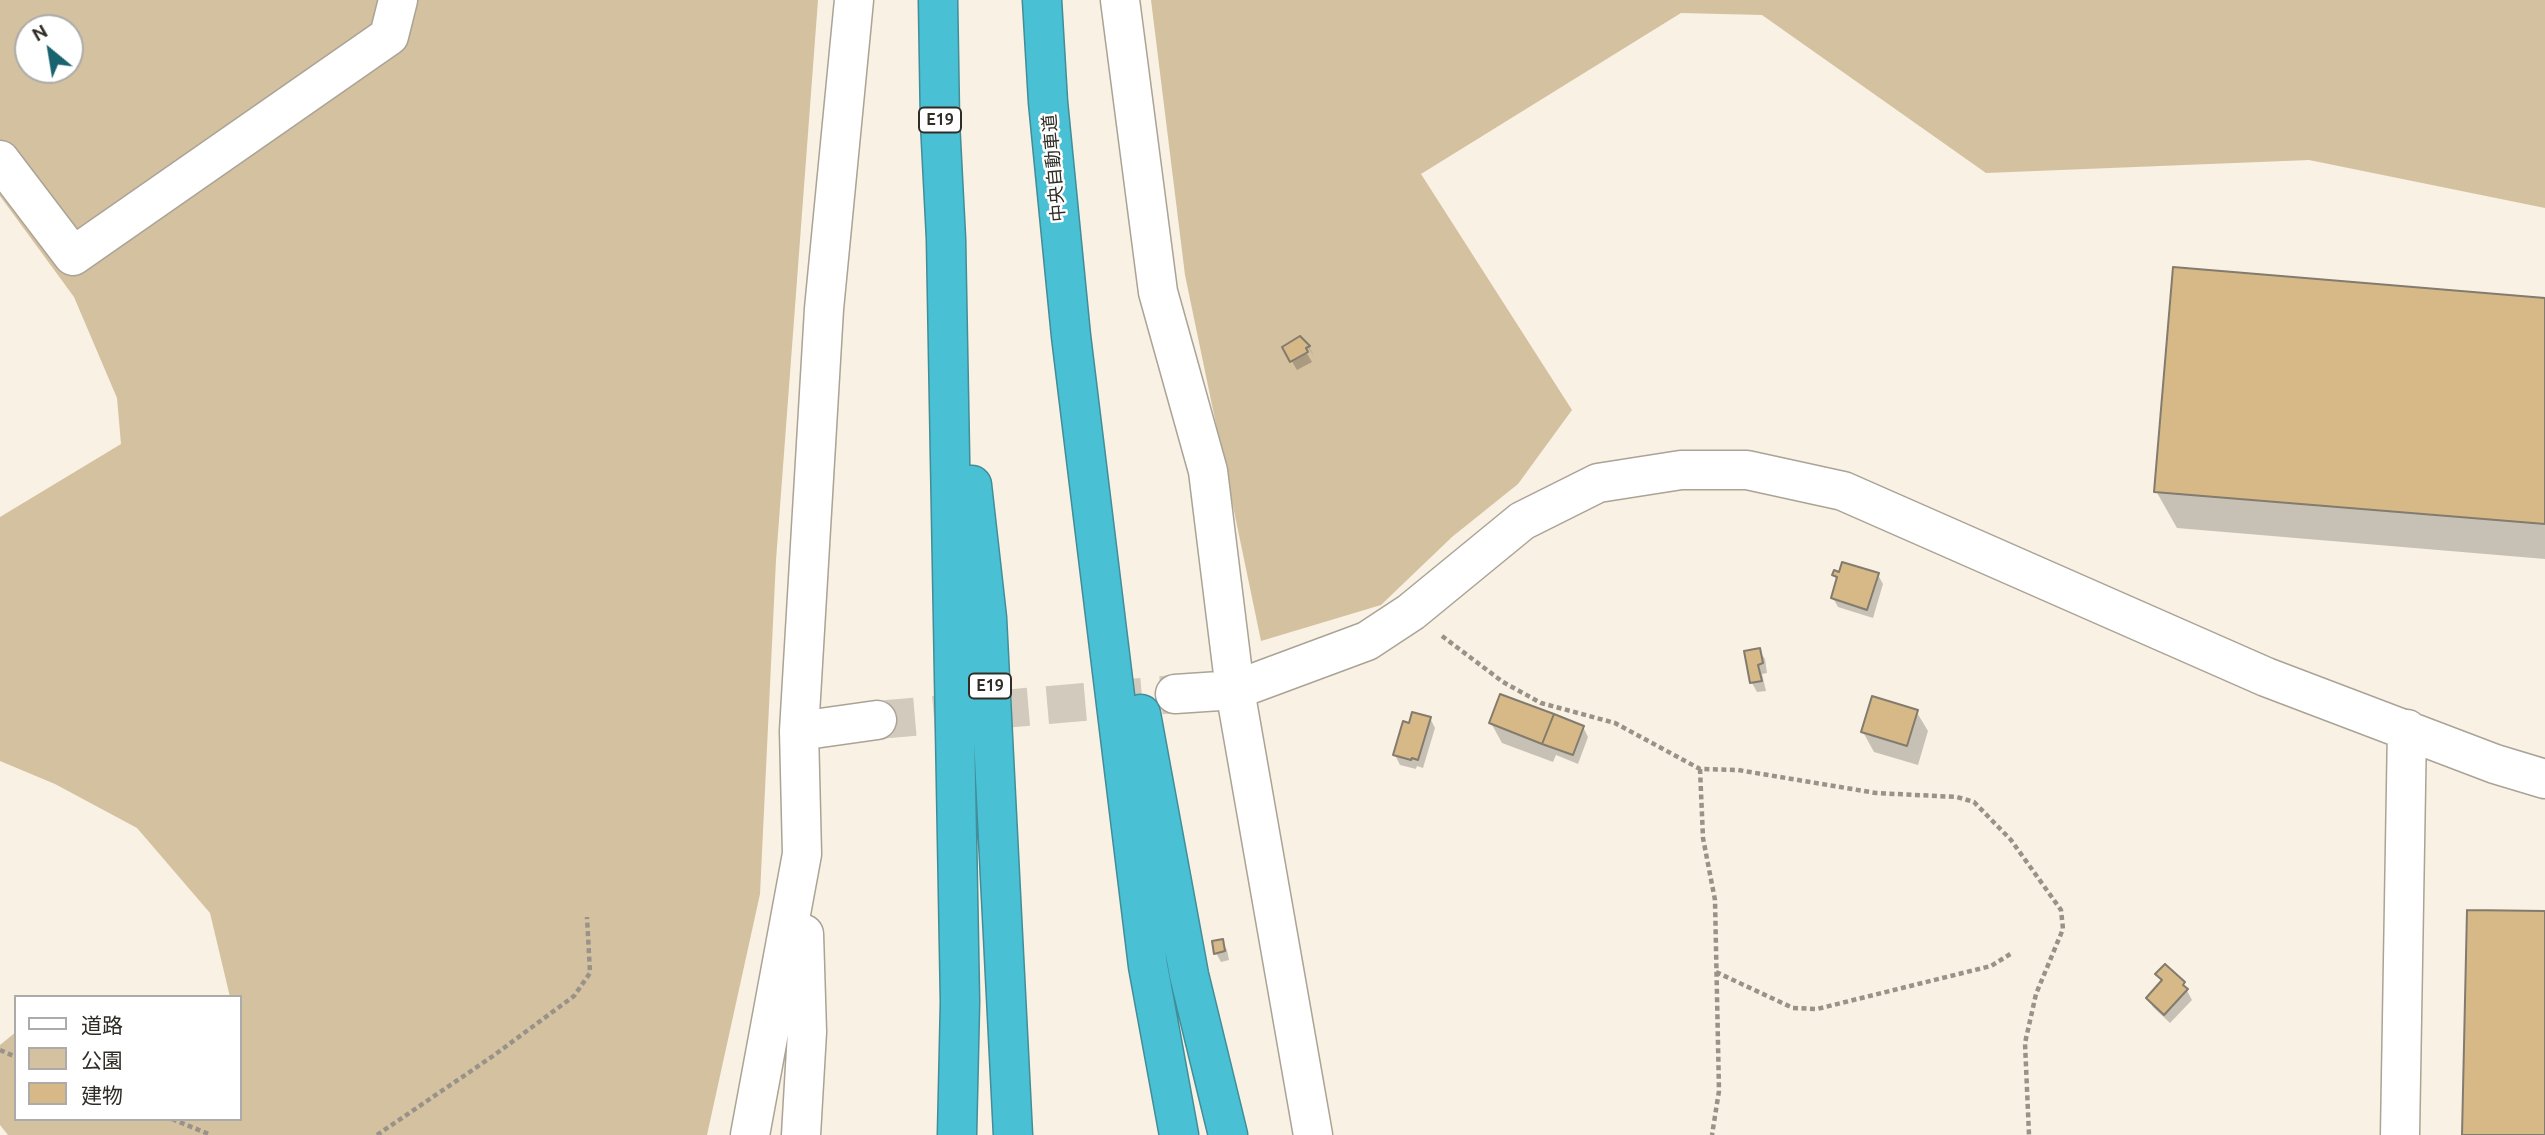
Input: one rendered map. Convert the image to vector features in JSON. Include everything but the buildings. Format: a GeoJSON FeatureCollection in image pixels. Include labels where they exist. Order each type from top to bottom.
{"type":"FeatureCollection","features":[{"type":"Feature","properties":{"kind":"highway","name":"E19"},"geometry":{"type":"LineString","coordinates":[[938,0],[946,239],[960,1002],[957,1135]]}},
{"type":"Feature","properties":{"kind":"highway","name":"中央自動車道"},"geometry":{"type":"LineString","coordinates":[[1042,0],[1048,102],[1070,336]]}},
{"type":"Feature","properties":{"kind":"highway","name":"E19"},"geometry":{"type":"LineString","coordinates":[[946,239],[987,618],[1013,1135]]}},
{"type":"Feature","properties":{"kind":"highway"},"geometry":{"type":"LineString","coordinates":[[1070,336],[1148,966],[1179,1135]]}},
{"type":"Feature","properties":{"kind":"highway"},"geometry":{"type":"LineString","coordinates":[[1070,336],[1189,975],[1228,1135]]}},
{"type":"Feature","properties":{"kind":"street"},"geometry":{"type":"LineString","coordinates":[[0,160],[73,256],[389,36],[398,0]]}},
{"type":"Feature","properties":{"kind":"street"},"geometry":{"type":"LineString","coordinates":[[801,1135],[807,1032],[799,731],[824,309],[854,0]]}},
{"type":"Feature","properties":{"kind":"street"},"geometry":{"type":"LineString","coordinates":[[1120,0],[1158,292],[1208,471],[1235,690],[1314,1135]]}},
{"type":"Feature","properties":{"kind":"street"},"geometry":{"type":"LineString","coordinates":[[1175,694],[1235,690],[1367,641],[1411,612],[1522,521],[1598,482],[1681,470],[1747,470],[1843,491],[2266,677],[2495,764],[2545,779]]}},
{"type":"Feature","properties":{"kind":"street"},"geometry":{"type":"LineString","coordinates":[[799,731],[877,720]]}},
{"type":"Feature","properties":{"kind":"street"},"geometry":{"type":"LineString","coordinates":[[2400,1135],[2407,729]]}},
{"type":"Feature","properties":{"kind":"street"},"geometry":{"type":"LineString","coordinates":[[750,1135],[802,854]]}},
{"type":"Feature","properties":{"kind":"path"},"geometry":{"type":"LineString","coordinates":[[1411,612],[1503,682],[1541,703],[1615,723],[1700,769],[1738,770],[1876,793],[1957,797],[1974,802],[2011,840],[2061,910],[2063,929],[2036,994],[2025,1043],[2029,1135]]}},
{"type":"Feature","properties":{"kind":"path"},"geometry":{"type":"LineString","coordinates":[[1700,769],[1703,838],[1715,900],[1719,1091],[1712,1135]]}},
{"type":"Feature","properties":{"kind":"path"},"geometry":{"type":"LineString","coordinates":[[377,1135],[493,1056],[574,996],[590,972],[587,917]]}},
{"type":"Feature","properties":{"kind":"path"},"geometry":{"type":"LineString","coordinates":[[1715,972],[1793,1009],[1817,1009],[1991,966],[2012,953]]}},
{"type":"Feature","properties":{"kind":"path"},"geometry":{"type":"LineString","coordinates":[[177,1121],[211,1135]]}},
{"type":"Feature","properties":{"kind":"green space"},"geometry":{"type":"Polygon","coordinates":[[[0,0],[818,0],[776,560],[760,894],[707,1135],[8,1135],[0,1125],[0,1045],[14,1034],[14,1121],[242,1121],[242,995],[230,995],[210,913],[137,828],[55,784],[0,761],[0,517],[121,444],[117,398],[74,297],[0,196],[0,0]]]}},
{"type":"Feature","properties":{"kind":"green space"},"geometry":{"type":"Polygon","coordinates":[[[1151,0],[2545,0],[2545,208],[2309,160],[1986,173],[1762,15],[1681,13],[1421,174],[1572,410],[1518,484],[1452,537],[1381,605],[1261,641],[1185,275],[1151,0]]]}},
{"type":"Feature","properties":{"kind":"tunnel"},"geometry":{"type":"LineString","coordinates":[[877,720],[1175,694]]}}]}
